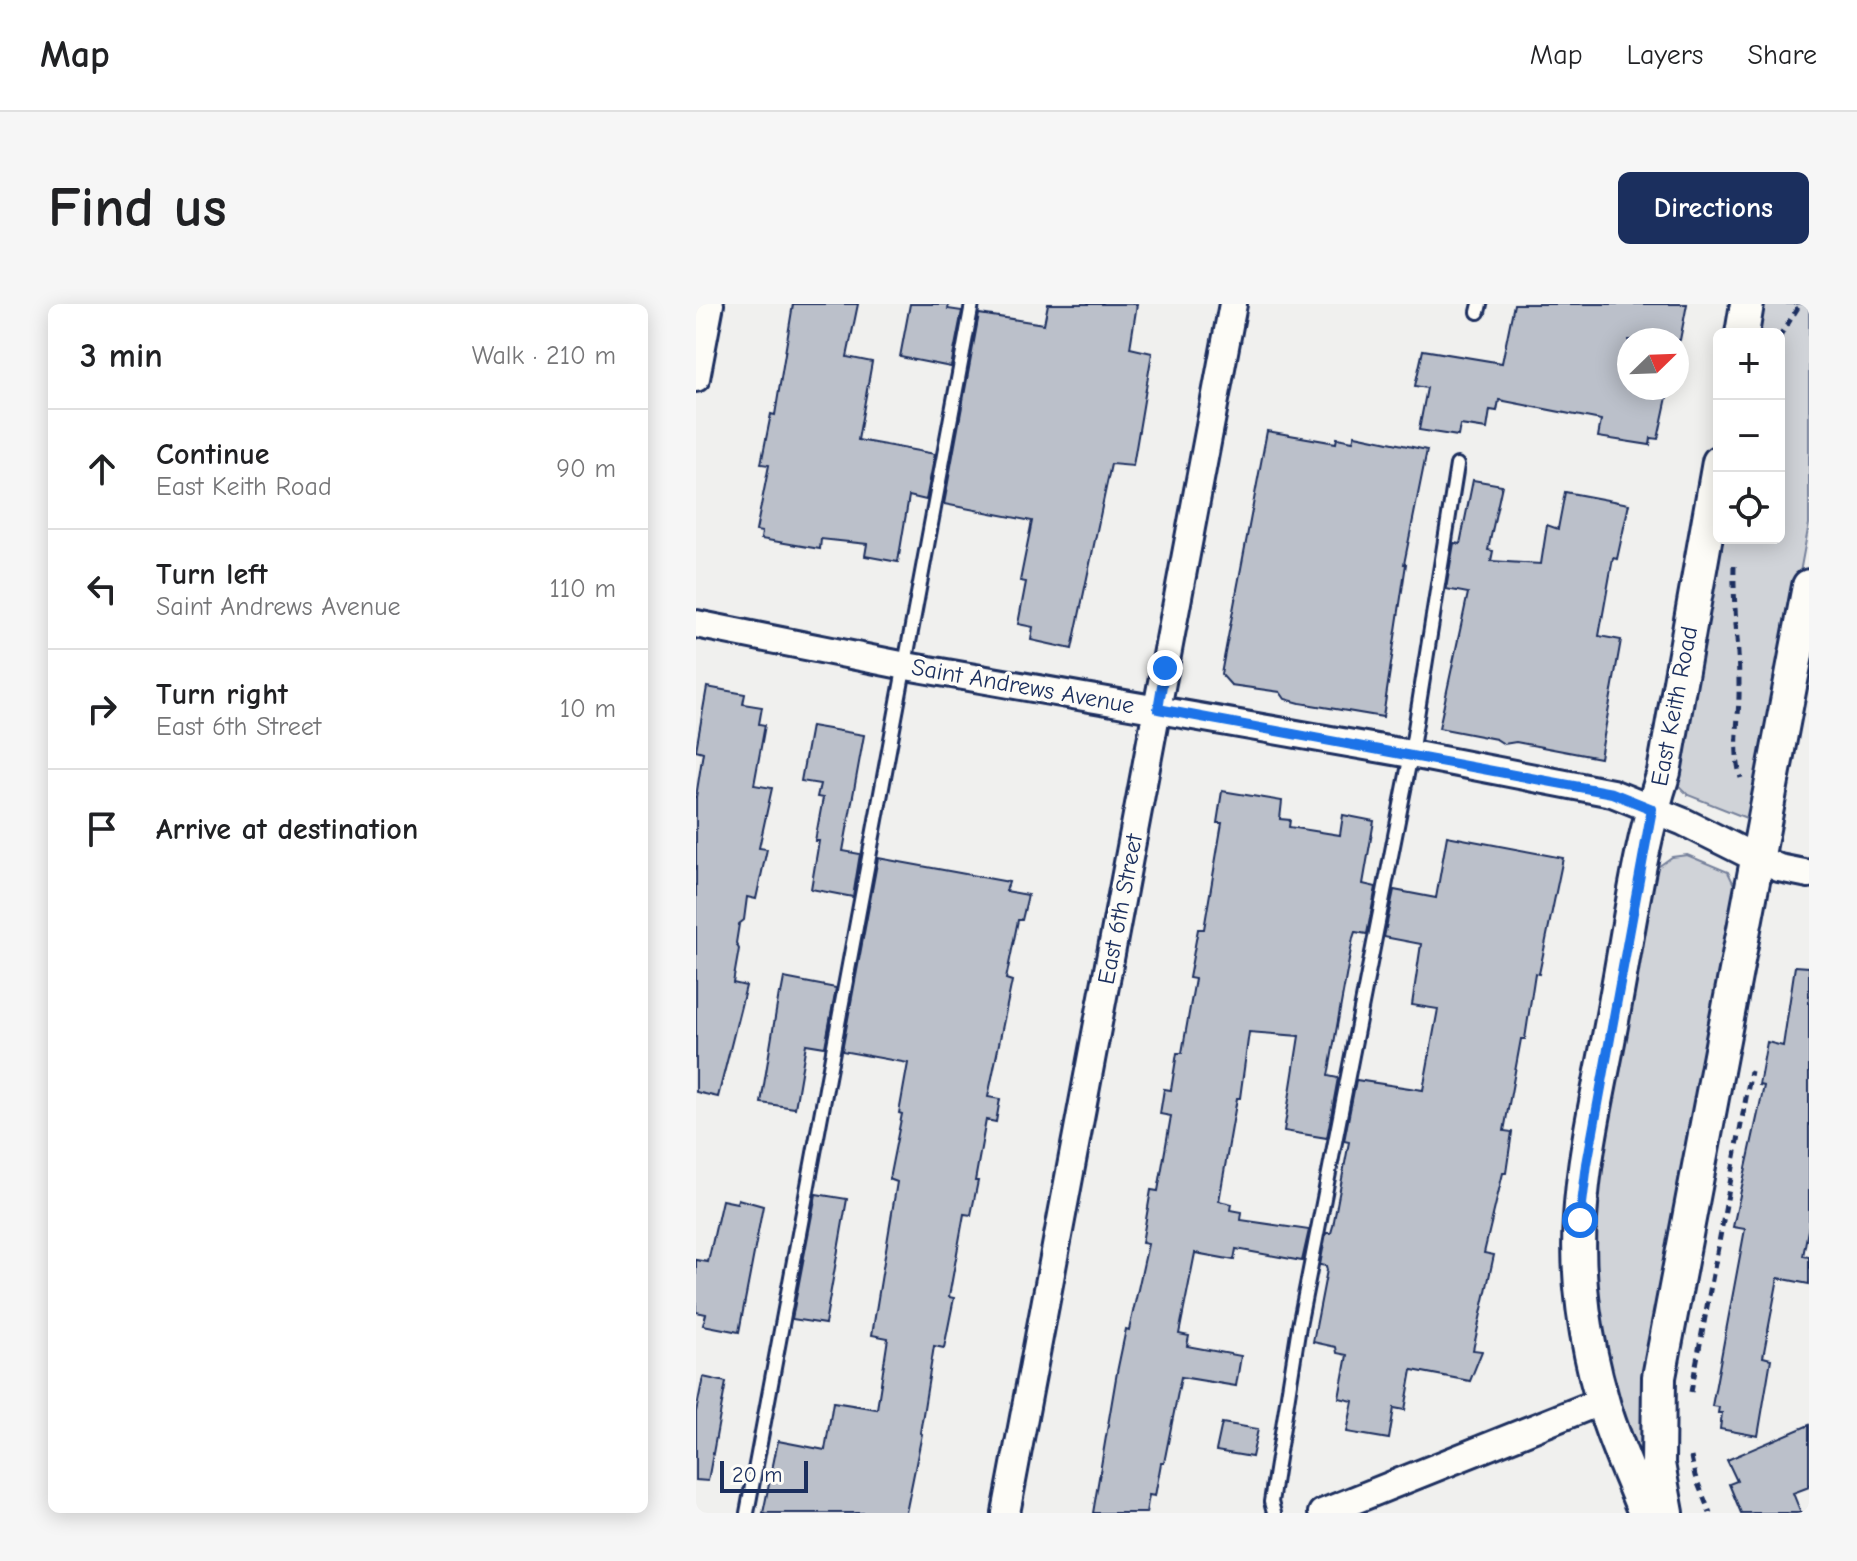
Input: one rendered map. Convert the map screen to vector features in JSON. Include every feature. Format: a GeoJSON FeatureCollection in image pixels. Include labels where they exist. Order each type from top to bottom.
{"type":"FeatureCollection","features":[{"type":"Feature","properties":{"kind":"street"},"geometry":{"type":"LineString","coordinates":[[696,378],[710,304]]}},
{"type":"Feature","properties":{"kind":"street","name":"East 6th Street"},"geometry":{"type":"LineString","coordinates":[[1006,1513],[1233,304]]}},
{"type":"Feature","properties":{"kind":"street"},"geometry":{"type":"LineString","coordinates":[[1743,328],[1747,304]]}},
{"type":"Feature","properties":{"kind":"street","name":"East Keith Road"},"geometry":{"type":"LineString","coordinates":[[1645,1513],[1602,1401],[1588,1333],[1581,1276],[1580,1220],[1590,1148],[1652,809],[1664,772],[1717,472]]}},
{"type":"Feature","properties":{"kind":"street"},"geometry":{"type":"LineString","coordinates":[[1667,1513],[1658,1464],[1659,1377],[1809,586]]}},
{"type":"Feature","properties":{"kind":"street","name":"Saint Andrews Avenue"},"geometry":{"type":"LineString","coordinates":[[696,624],[906,666],[1411,754],[1612,793],[1727,842],[1779,868],[1809,874]]}},
{"type":"Feature","properties":{"kind":"street"},"geometry":{"type":"LineString","coordinates":[[1322,1513],[1354,1507],[1602,1401]]}},
{"type":"Feature","properties":{"kind":"lane"},"geometry":{"type":"LineString","coordinates":[[747,1513],[972,304]]}},
{"type":"Feature","properties":{"kind":"lane"},"geometry":{"type":"LineString","coordinates":[[1274,1513],[1271,1502],[1299,1326],[1411,754],[1457,465]]}},
{"type":"Feature","properties":{"kind":"path"},"geometry":{"type":"LineString","coordinates":[[1785,328],[1800,304]]}},
{"type":"Feature","properties":{"kind":"path"},"geometry":{"type":"LineString","coordinates":[[1734,562],[1733,599],[1739,687],[1737,763],[1743,784]]}},
{"type":"Feature","properties":{"kind":"path"},"geometry":{"type":"LineString","coordinates":[[1689,1403],[1754,1058]]}},
{"type":"Feature","properties":{"kind":"path"},"geometry":{"type":"LineString","coordinates":[[1690,1454],[1710,1513]]}},
{"type":"Feature","properties":{"kind":"shaded area"},"geometry":{"type":"Polygon","coordinates":[[[1761,304],[1809,304],[1809,524],[1754,821],[1688,795],[1677,784],[1718,544],[1785,544],[1785,328],[1756,328],[1761,304]]]}},
{"type":"Feature","properties":{"kind":"shaded area"},"geometry":{"type":"Polygon","coordinates":[[[1687,855],[1728,872],[1737,891],[1657,1502],[1635,1452],[1608,1375],[1595,1296],[1593,1231],[1596,1178],[1655,869],[1672,857],[1687,855]]]}},
{"type":"Feature","properties":{"kind":"building"},"geometry":{"type":"Polygon","coordinates":[[[793,304],[858,304],[847,357],[872,362],[858,440],[935,454],[926,500],[909,496],[898,562],[865,556],[867,544],[821,539],[820,549],[761,539],[762,532],[756,531],[769,465],[761,464],[771,414],[775,415],[793,304]]]}},
{"type":"Feature","properties":{"kind":"building"},"geometry":{"type":"Polygon","coordinates":[[[910,304],[949,304],[948,309],[962,311],[951,367],[900,357],[910,304]]]}},
{"type":"Feature","properties":{"kind":"building"},"geometry":{"type":"Polygon","coordinates":[[[1048,304],[1137,304],[1130,348],[1152,353],[1133,466],[1111,464],[1072,649],[1031,640],[1033,627],[1018,624],[1026,582],[1020,581],[1032,521],[944,504],[979,314],[1044,324],[1048,304]]]}},
{"type":"Feature","properties":{"kind":"building"},"geometry":{"type":"Polygon","coordinates":[[[1514,304],[1687,304],[1682,328],[1617,328],[1617,400],[1666,400],[1658,439],[1651,438],[1650,445],[1598,437],[1601,420],[1499,400],[1497,411],[1490,410],[1487,429],[1460,425],[1458,436],[1419,430],[1427,388],[1415,386],[1423,350],[1502,363],[1514,304]]]}},
{"type":"Feature","properties":{"kind":"building"},"geometry":{"type":"Polygon","coordinates":[[[1267,431],[1336,443],[1337,438],[1353,441],[1355,435],[1427,450],[1404,564],[1383,717],[1300,703],[1285,699],[1280,692],[1231,685],[1221,674],[1267,431]]]}},
{"type":"Feature","properties":{"kind":"building"},"geometry":{"type":"Polygon","coordinates":[[[1473,480],[1502,485],[1488,550],[1493,551],[1491,561],[1541,564],[1547,525],[1558,529],[1565,492],[1629,504],[1617,559],[1613,558],[1599,636],[1621,640],[1600,758],[1516,742],[1504,744],[1496,739],[1439,728],[1468,593],[1446,589],[1454,543],[1460,544],[1473,480]]]}},
{"type":"Feature","properties":{"kind":"building"},"geometry":{"type":"Polygon","coordinates":[[[707,687],[745,694],[743,704],[762,707],[759,724],[765,725],[754,785],[772,788],[759,848],[767,849],[756,899],[747,897],[744,920],[739,924],[736,943],[739,949],[733,983],[746,986],[718,1097],[696,1092],[696,797],[703,752],[696,750],[707,687]]]}},
{"type":"Feature","properties":{"kind":"building"},"geometry":{"type":"Polygon","coordinates":[[[811,726],[864,735],[843,851],[860,854],[853,897],[811,889],[823,798],[817,797],[820,784],[801,781],[811,726]]]}},
{"type":"Feature","properties":{"kind":"building"},"geometry":{"type":"Polygon","coordinates":[[[1222,791],[1282,801],[1280,819],[1290,820],[1289,827],[1340,835],[1343,815],[1374,821],[1363,884],[1376,887],[1367,934],[1355,932],[1353,938],[1328,1076],[1338,1078],[1327,1138],[1284,1131],[1299,1036],[1249,1032],[1240,1098],[1237,1098],[1219,1201],[1232,1204],[1231,1210],[1242,1212],[1241,1220],[1309,1230],[1302,1261],[1236,1249],[1234,1260],[1195,1253],[1179,1334],[1189,1336],[1187,1346],[1241,1356],[1236,1386],[1181,1377],[1164,1463],[1161,1463],[1155,1496],[1149,1495],[1146,1513],[1093,1513],[1117,1372],[1148,1244],[1142,1243],[1151,1190],[1158,1191],[1171,1116],[1160,1114],[1164,1089],[1171,1090],[1177,1053],[1182,1053],[1195,979],[1189,978],[1198,929],[1204,929],[1222,823],[1217,823],[1222,791]]]}},
{"type":"Feature","properties":{"kind":"building"},"geometry":{"type":"Polygon","coordinates":[[[1447,836],[1563,858],[1539,974],[1535,973],[1525,1039],[1521,1039],[1504,1131],[1512,1132],[1506,1173],[1503,1173],[1484,1253],[1494,1255],[1473,1350],[1482,1351],[1470,1381],[1412,1370],[1405,1410],[1394,1408],[1389,1439],[1347,1432],[1353,1401],[1339,1398],[1347,1355],[1337,1353],[1336,1347],[1313,1342],[1327,1270],[1326,1266],[1320,1265],[1326,1233],[1331,1233],[1333,1226],[1349,1142],[1344,1141],[1356,1080],[1423,1090],[1438,1009],[1412,1005],[1421,944],[1384,937],[1394,890],[1436,898],[1447,836]]]}},
{"type":"Feature","properties":{"kind":"building"},"geometry":{"type":"Polygon","coordinates":[[[878,858],[1009,882],[1006,891],[1028,895],[1022,920],[1018,920],[1006,979],[1012,981],[988,1097],[1000,1099],[996,1122],[986,1120],[971,1215],[964,1214],[949,1297],[954,1298],[944,1348],[934,1346],[922,1434],[906,1513],[763,1513],[778,1441],[825,1450],[833,1402],[877,1409],[888,1338],[872,1335],[897,1182],[889,1179],[908,1063],[842,1051],[878,858]]]}},
{"type":"Feature","properties":{"kind":"building"},"geometry":{"type":"Polygon","coordinates":[[[1795,966],[1809,967],[1809,1225],[1803,1256],[1809,1257],[1809,1284],[1778,1278],[1763,1357],[1771,1359],[1758,1436],[1720,1429],[1722,1413],[1718,1413],[1719,1407],[1712,1406],[1745,1229],[1733,1227],[1764,1086],[1759,1085],[1767,1042],[1783,1046],[1795,966]]]}},
{"type":"Feature","properties":{"kind":"building"},"geometry":{"type":"Polygon","coordinates":[[[784,978],[836,988],[825,1047],[806,1044],[795,1108],[761,1103],[784,978]]]}},
{"type":"Feature","properties":{"kind":"building"},"geometry":{"type":"Polygon","coordinates":[[[816,1194],[847,1199],[825,1324],[792,1319],[816,1194]]]}},
{"type":"Feature","properties":{"kind":"building"},"geometry":{"type":"Polygon","coordinates":[[[738,1199],[763,1206],[739,1332],[703,1325],[706,1314],[696,1312],[696,1260],[708,1262],[722,1200],[737,1203],[738,1199]]]}},
{"type":"Feature","properties":{"kind":"building"},"geometry":{"type":"Polygon","coordinates":[[[703,1377],[726,1382],[708,1481],[696,1480],[696,1412],[703,1377]]]}},
{"type":"Feature","properties":{"kind":"building"},"geometry":{"type":"Polygon","coordinates":[[[1222,1423],[1258,1429],[1252,1457],[1216,1451],[1222,1423]]]}},
{"type":"Feature","properties":{"kind":"building"},"geometry":{"type":"Polygon","coordinates":[[[1809,1425],[1809,1487],[1793,1493],[1801,1513],[1741,1513],[1729,1484],[1737,1481],[1727,1460],[1809,1425]]]}},
{"type":"Feature","properties":{"kind":"route"},"geometry":{"type":"LineString","coordinates":[[1165,668],[1158,709],[1612,793],[1652,809],[1587,1164],[1580,1220]]}}]}
